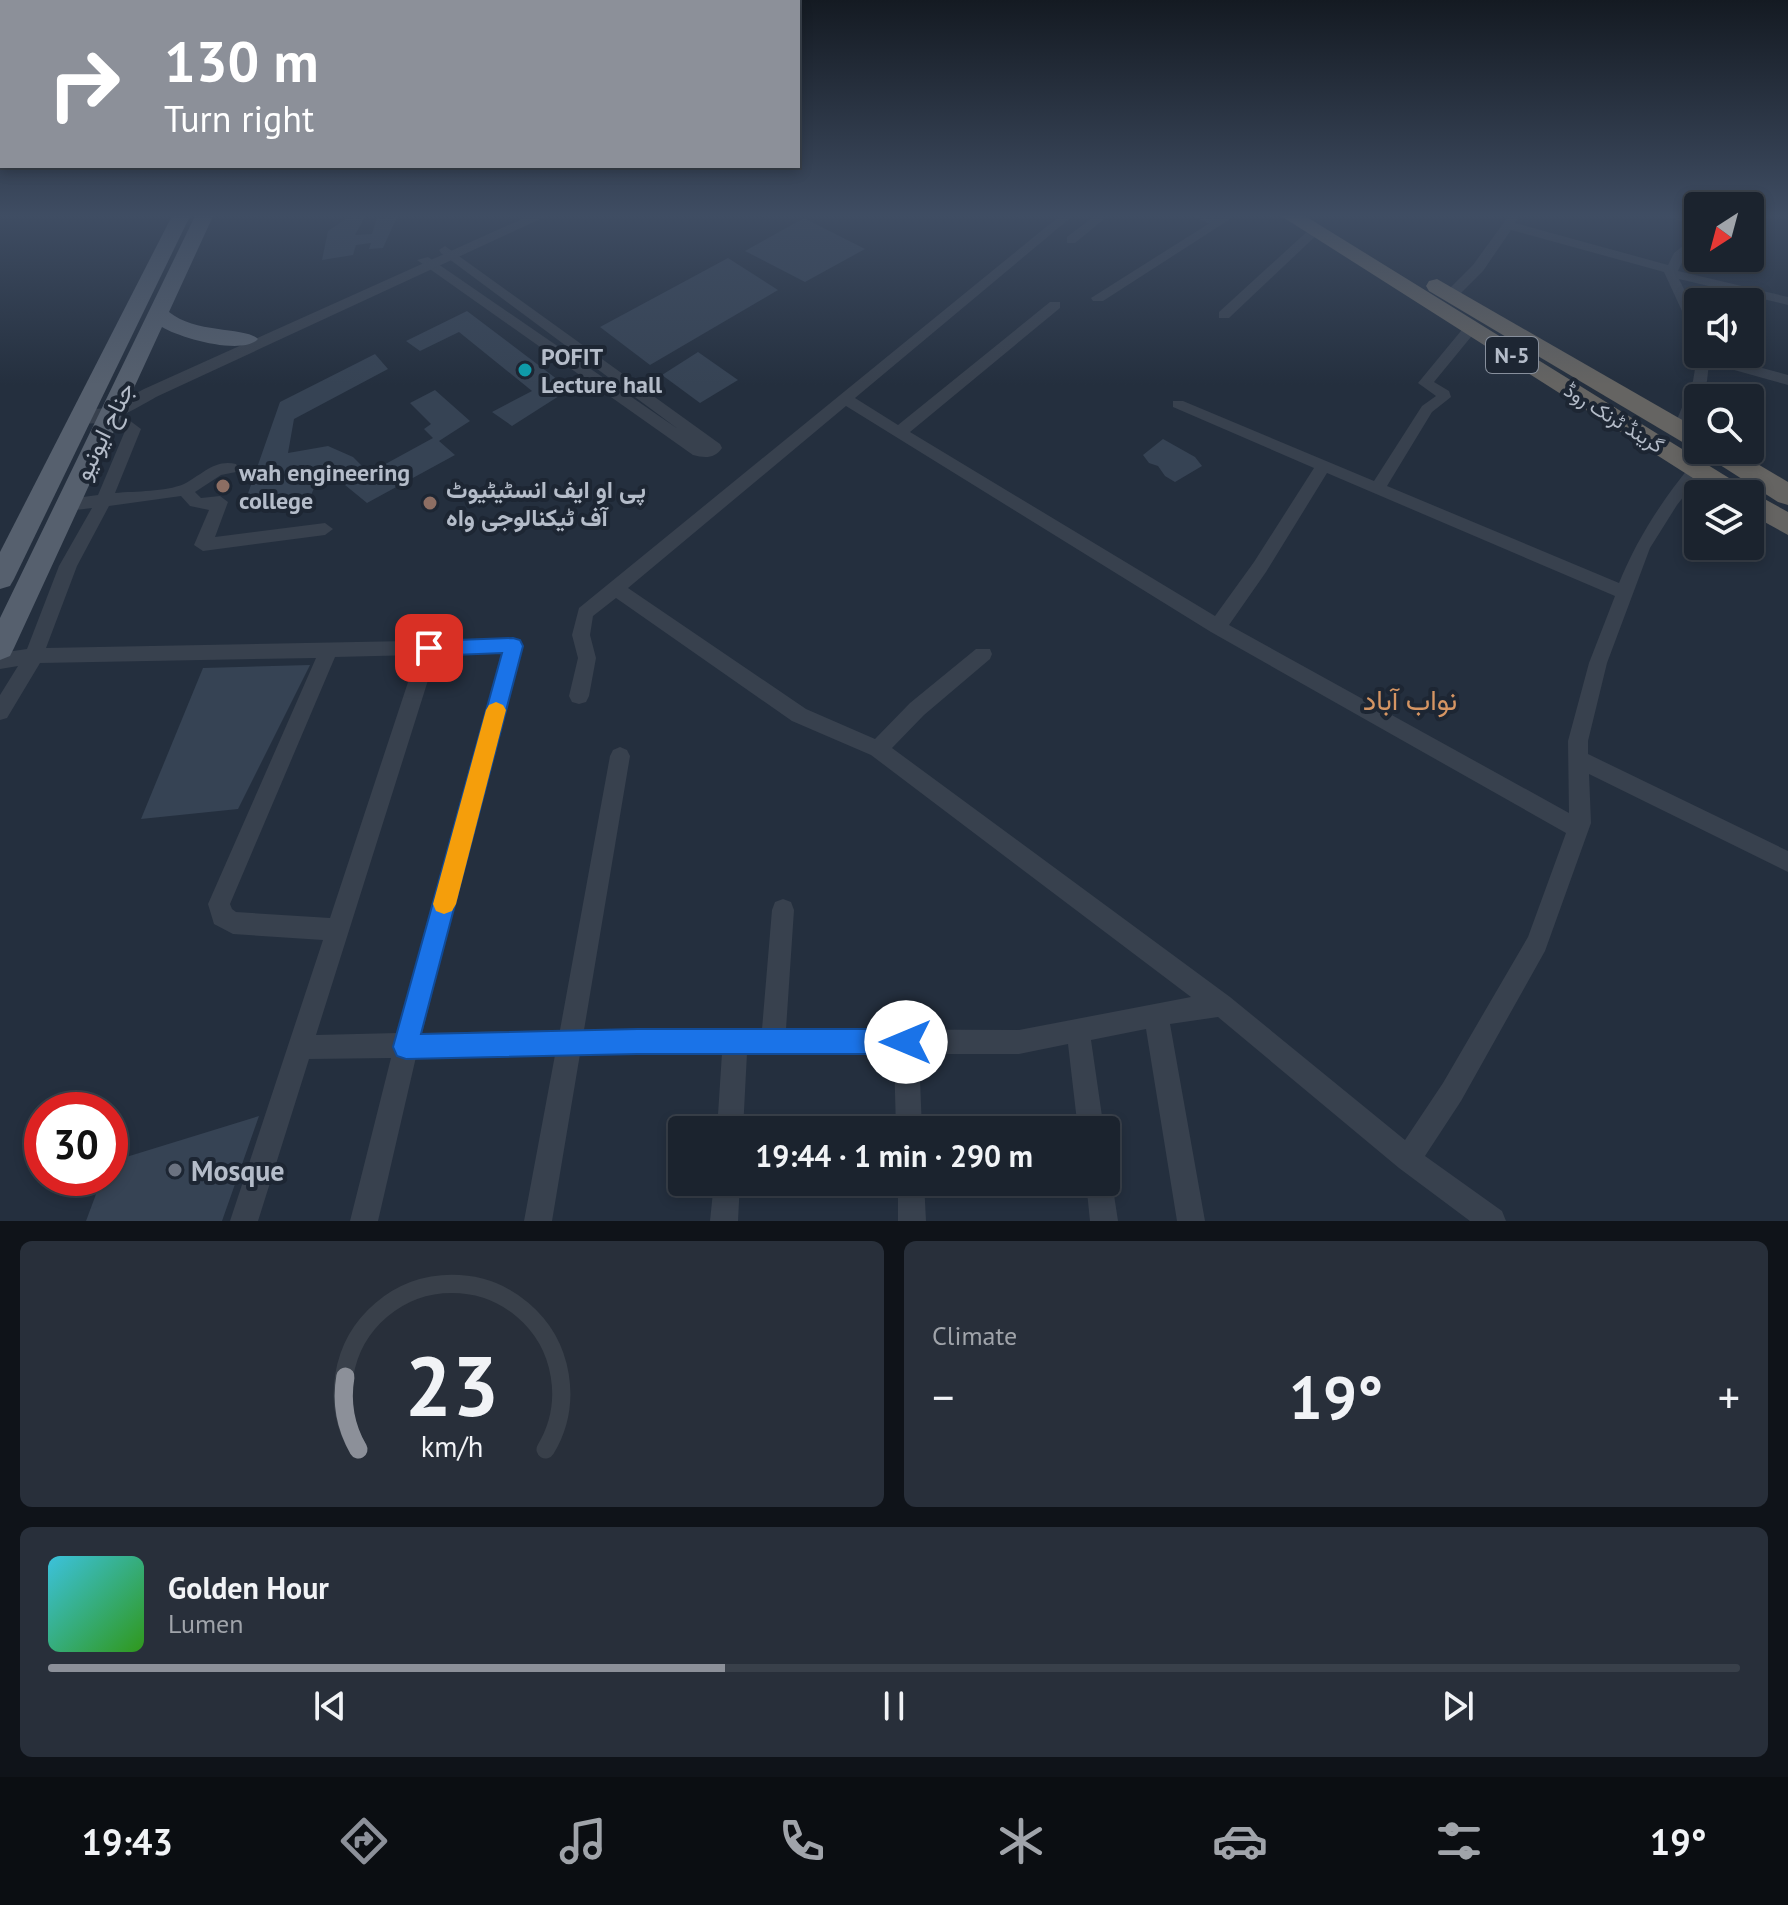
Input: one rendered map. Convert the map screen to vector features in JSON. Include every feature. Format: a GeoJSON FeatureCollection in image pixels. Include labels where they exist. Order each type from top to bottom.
{"type":"FeatureCollection","features":[{"type":"Feature","properties":{"kind":"highway","name":"گرینڈ ٹرنک روڈ"},"geometry":{"type":"LineString","coordinates":[[1387,271],[1470,329],[1684,448]]}},
{"type":"Feature","properties":{"kind":"highway","name":"گرینڈ ٹرنک روڈ"},"geometry":{"type":"LineString","coordinates":[[1409,271],[1684,431]]}},
{"type":"Feature","properties":{"kind":"highway","name":"گرینڈ ٹرنک روڈ"},"geometry":{"type":"LineString","coordinates":[[1710,464],[1725,480]]}},
{"type":"Feature","properties":{"kind":"highway","name":"گرینڈ ٹرنک روڈ"},"geometry":{"type":"LineString","coordinates":[[1715,464],[1788,495]]}},
{"type":"Feature","properties":{"kind":"highway"},"geometry":{"type":"LineString","coordinates":[[1764,510],[1788,525]]}},
{"type":"Feature","properties":{"kind":"main road","name":"جناح ایونیو"},"geometry":{"type":"LineString","coordinates":[[0,579],[154,271]]}},
{"type":"Feature","properties":{"kind":"main road","name":"جناح ایونیو"},"geometry":{"type":"LineString","coordinates":[[0,648],[178,271]]}},
{"type":"Feature","properties":{"kind":"main road"},"geometry":{"type":"LineString","coordinates":[[158,314],[183,331],[251,342]]}},
{"type":"Feature","properties":{"kind":"street"},"geometry":{"type":"LineString","coordinates":[[81,416],[150,393],[251,342],[409,271]]}},
{"type":"Feature","properties":{"kind":"street"},"geometry":{"type":"LineString","coordinates":[[439,271],[699,451],[708,452],[714,448],[473,271]]}},
{"type":"Feature","properties":{"kind":"street"},"geometry":{"type":"LineString","coordinates":[[579,696],[587,658],[581,635],[585,613],[1000,271]]}},
{"type":"Feature","properties":{"kind":"street"},"geometry":{"type":"LineString","coordinates":[[1098,298],[1141,271]]}},
{"type":"Feature","properties":{"kind":"street"},"geometry":{"type":"LineString","coordinates":[[1224,315],[1268,271]]}},
{"type":"Feature","properties":{"kind":"street"},"geometry":{"type":"LineString","coordinates":[[1452,294],[1475,271]]}},
{"type":"Feature","properties":{"kind":"street"},"geometry":{"type":"LineString","coordinates":[[1668,271],[1788,301]]}},
{"type":"Feature","properties":{"kind":"street"},"geometry":{"type":"LineString","coordinates":[[1671,272],[1684,301]]}},
{"type":"Feature","properties":{"kind":"street"},"geometry":{"type":"LineString","coordinates":[[900,432],[1055,305]]}},
{"type":"Feature","properties":{"kind":"street"},"geometry":{"type":"LineString","coordinates":[[1377,489],[1427,409],[1444,397],[1444,394],[1425,383],[1470,329]]}},
{"type":"Feature","properties":{"kind":"street"},"geometry":{"type":"LineString","coordinates":[[1746,368],[1788,380]]}},
{"type":"Feature","properties":{"kind":"street"},"geometry":{"type":"LineString","coordinates":[[845,399],[1217,627],[1578,829]]}},
{"type":"Feature","properties":{"kind":"street"},"geometry":{"type":"LineString","coordinates":[[0,712],[33,656],[68,566],[104,500],[133,429],[117,404]]}},
{"type":"Feature","properties":{"kind":"street"},"geometry":{"type":"LineString","coordinates":[[1178,404],[1625,593]]}},
{"type":"Feature","properties":{"kind":"street"},"geometry":{"type":"LineString","coordinates":[[1408,1159],[1452,1092],[1537,943],[1578,829],[1578,741],[1598,663],[1642,547],[1671,501],[1703,464]]}},
{"type":"Feature","properties":{"kind":"street"},"geometry":{"type":"LineString","coordinates":[[1217,627],[1260,567],[1323,466]]}},
{"type":"Feature","properties":{"kind":"street"},"geometry":{"type":"LineString","coordinates":[[68,505],[186,490],[217,470],[230,468]]}},
{"type":"Feature","properties":{"kind":"street"},"geometry":{"type":"LineString","coordinates":[[186,490],[190,500],[200,506],[220,502],[203,545],[325,529]]}},
{"type":"Feature","properties":{"kind":"street"},"geometry":{"type":"LineString","coordinates":[[615,588],[799,715],[878,749],[1222,1005],[1408,1159],[1492,1221]]}},
{"type":"Feature","properties":{"kind":"street"},"geometry":{"type":"LineString","coordinates":[[0,661],[33,656],[513,646],[406,1047],[364,1221]]}},
{"type":"Feature","properties":{"kind":"street"},"geometry":{"type":"LineString","coordinates":[[244,1221],[429,648]]}},
{"type":"Feature","properties":{"kind":"street"},"geometry":{"type":"LineString","coordinates":[[329,650],[219,904],[222,916],[233,923],[340,930]]}},
{"type":"Feature","properties":{"kind":"street"},"geometry":{"type":"LineString","coordinates":[[878,749],[917,709],[983,654]]}},
{"type":"Feature","properties":{"kind":"street"},"geometry":{"type":"LineString","coordinates":[[538,1221],[620,756]]}},
{"type":"Feature","properties":{"kind":"street"},"geometry":{"type":"LineString","coordinates":[[1578,759],[1788,862]]}},
{"type":"Feature","properties":{"kind":"street"},"geometry":{"type":"LineString","coordinates":[[773,1042],[783,910]]}},
{"type":"Feature","properties":{"kind":"street"},"geometry":{"type":"LineString","coordinates":[[302,1047],[735,1041],[1019,1042],[1156,1014],[1222,1005]]}},
{"type":"Feature","properties":{"kind":"street"},"geometry":{"type":"LineString","coordinates":[[1156,1014],[1191,1221]]}},
{"type":"Feature","properties":{"kind":"street"},"geometry":{"type":"LineString","coordinates":[[1078,1030],[1089,1116]]}},
{"type":"Feature","properties":{"kind":"street"},"geometry":{"type":"LineString","coordinates":[[731,1116],[735,1041]]}},
{"type":"Feature","properties":{"kind":"street"},"geometry":{"type":"LineString","coordinates":[[906,1042],[909,1116]]}},
{"type":"Feature","properties":{"kind":"street"},"geometry":{"type":"LineString","coordinates":[[724,1221],[726,1196]]}},
{"type":"Feature","properties":{"kind":"street"},"geometry":{"type":"LineString","coordinates":[[911,1196],[912,1221]]}},
{"type":"Feature","properties":{"kind":"street"},"geometry":{"type":"LineString","coordinates":[[1101,1196],[1104,1221]]}},
{"type":"Feature","properties":{"kind":"building"},"geometry":{"type":"Polygon","coordinates":[[[704,271],[748,271],[778,290],[650,365],[600,327],[704,271]]]}},
{"type":"Feature","properties":{"kind":"building"},"geometry":{"type":"Polygon","coordinates":[[[784,271],[825,271],[805,282],[784,271]]]}},
{"type":"Feature","properties":{"kind":"building","name":"POFIT Lecture hall"},"geometry":{"type":"Polygon","coordinates":[[[467,311],[570,389],[512,426],[492,412],[532,391],[459,332],[420,351],[406,341],[467,311]]]}},
{"type":"Feature","properties":{"kind":"building"},"geometry":{"type":"Polygon","coordinates":[[[698,352],[738,380],[700,403],[662,375],[698,352]]]}},
{"type":"Feature","properties":{"kind":"building"},"geometry":{"type":"Polygon","coordinates":[[[375,354],[388,369],[294,419],[288,453],[328,446],[353,457],[369,473],[433,438],[424,429],[431,424],[410,403],[435,390],[470,421],[439,441],[455,455],[367,503],[323,467],[309,500],[245,502],[280,402],[375,354]]]}},
{"type":"Feature","properties":{"kind":"building"},"geometry":{"type":"Polygon","coordinates":[[[1163,439],[1195,457],[1202,466],[1175,482],[1165,476],[1158,466],[1149,463],[1143,455],[1163,439]]]}},
{"type":"Feature","properties":{"kind":"building"},"geometry":{"type":"Polygon","coordinates":[[[310,665],[238,809],[141,819],[203,668],[310,665]]]}},
{"type":"Feature","properties":{"kind":"building","name":"Mosque"},"geometry":{"type":"Polygon","coordinates":[[[259,1116],[222,1221],[86,1221],[95,1196],[128,1196],[128,1156],[259,1116]]]}},
{"type":"Feature","properties":{"kind":"slow traffic"},"geometry":{"type":"LineString","coordinates":[[444,904],[496,710]]}},
{"type":"Feature","properties":{"kind":"place","name":"POFIT Lecture hall"},"geometry":{"type":"Point","coordinates":[525,370]}},
{"type":"Feature","properties":{"kind":"place","name":"wah engineering college"},"geometry":{"type":"Point","coordinates":[223,486]}},
{"type":"Feature","properties":{"kind":"place","name":"پی او ایف انسٹیٹیوٹ آف ٹیکنالوجی واہ"},"geometry":{"type":"Point","coordinates":[430,503]}},
{"type":"Feature","properties":{"kind":"place","name":"Mosque"},"geometry":{"type":"Point","coordinates":[175,1170]}},
{"type":"Feature","properties":{"kind":"district","name":"نواب آباد"},"geometry":{"type":"Point","coordinates":[1410,699]}},
{"type":"Feature","properties":{"kind":"route"},"geometry":{"type":"LineString","coordinates":[[429,648],[513,646],[406,1047],[637,1041],[906,1042]]}}]}
